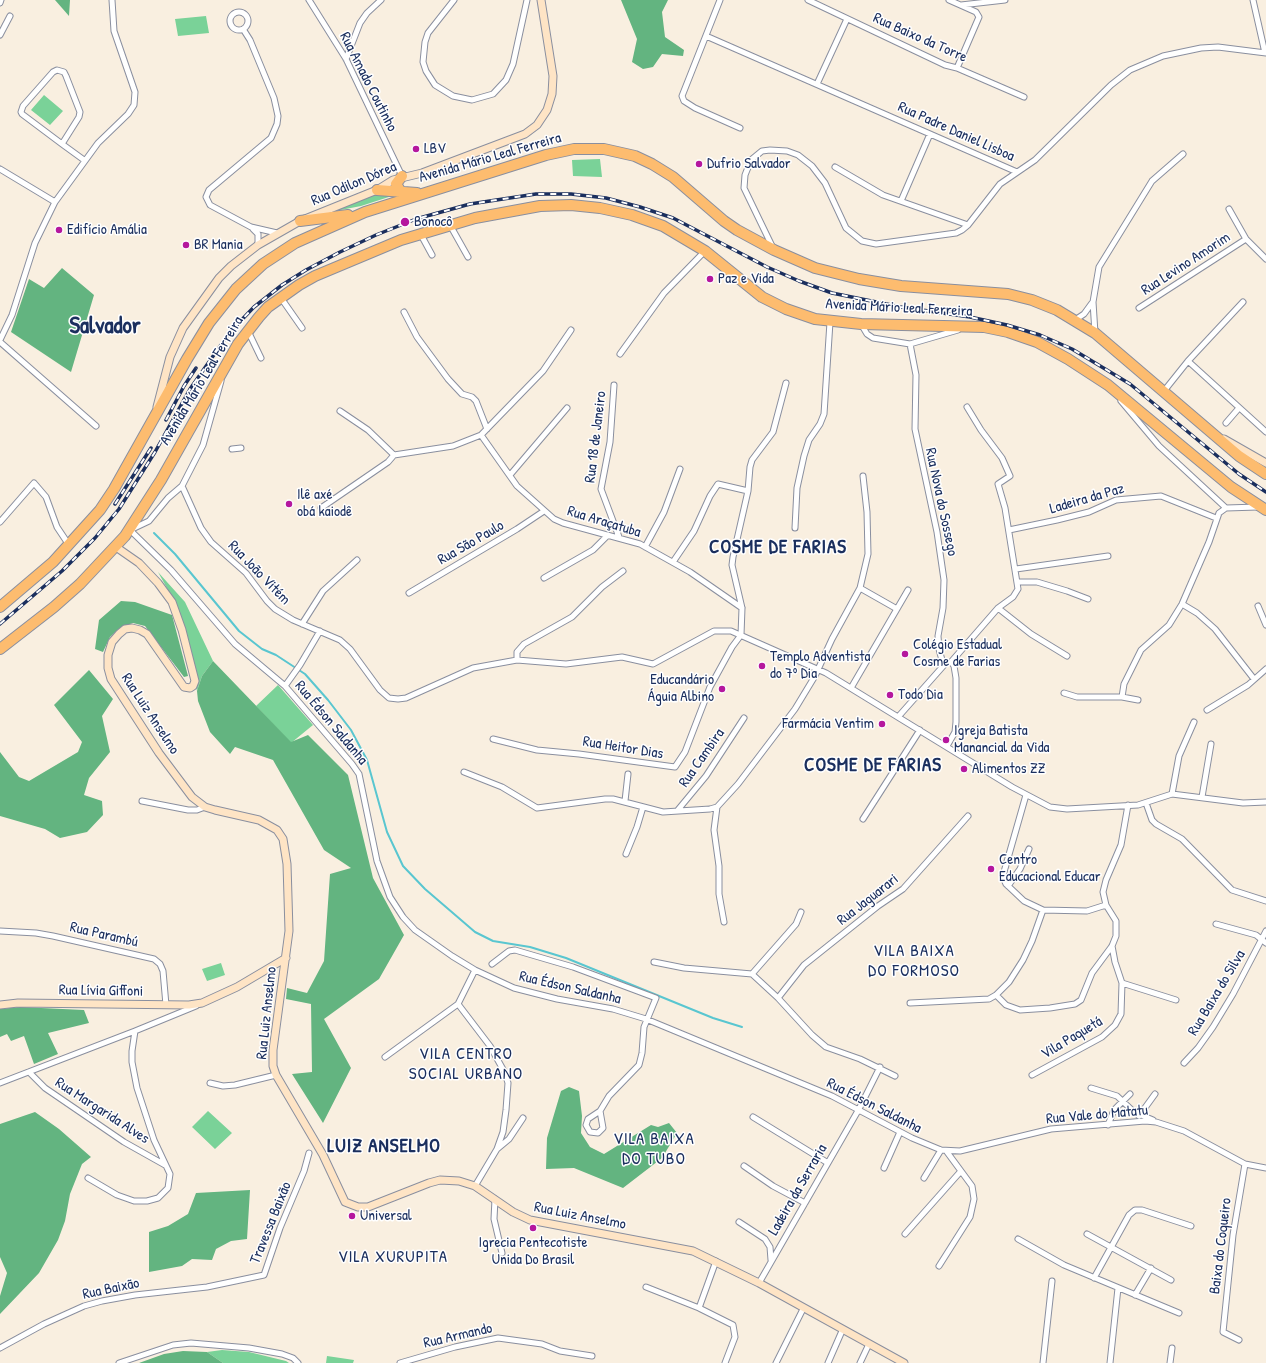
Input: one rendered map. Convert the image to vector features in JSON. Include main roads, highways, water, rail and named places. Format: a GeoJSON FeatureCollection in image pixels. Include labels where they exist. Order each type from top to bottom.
{"type":"FeatureCollection","features":[{"type":"Feature","properties":{"kind":"highway","name":"Avenida Mário Leal Ferreira"},"geometry":{"type":"LineString","coordinates":[[0,607],[69,546],[96,515],[114,489],[209,323],[249,276],[263,264],[294,243],[365,212],[546,155],[574,149],[604,149],[635,156],[652,164],[673,177],[724,221],[774,250],[815,268],[859,279],[920,288],[1020,296],[1045,305],[1076,320],[1096,333],[1239,456],[1266,474]]}},
{"type":"Feature","properties":{"kind":"highway"},"geometry":{"type":"LineString","coordinates":[[401,192],[396,184],[402,176]]}},
{"type":"Feature","properties":{"kind":"highway"},"geometry":{"type":"LineString","coordinates":[[377,190],[388,189],[401,192],[425,193]]}},
{"type":"Feature","properties":{"kind":"highway","name":"Avenida Mário Leal Ferreira"},"geometry":{"type":"LineString","coordinates":[[0,649],[54,607],[85,579],[130,530],[161,480],[248,330],[259,317],[281,297],[299,285],[331,269],[420,233],[450,224],[524,208],[556,205],[585,206],[614,211],[649,221],[678,234],[705,251],[751,289],[774,304],[801,315],[830,322],[971,326],[997,329],[1037,342],[1068,359],[1108,385],[1231,487],[1263,508]]}},
{"type":"Feature","properties":{"kind":"highway"},"geometry":{"type":"LineString","coordinates":[[300,221],[365,212]]}},
{"type":"Feature","properties":{"kind":"waterway"},"geometry":{"type":"LineString","coordinates":[[154,533],[175,554],[239,631],[262,649],[276,655],[305,674],[328,700],[351,730],[367,760],[387,832],[403,866],[425,889],[475,932],[493,941],[530,947],[566,958],[713,1018],[742,1027]]}},
{"type":"Feature","properties":{"kind":"railway"},"geometry":{"type":"LineString","coordinates":[[0,624],[62,571],[95,538],[119,509],[155,452],[190,389],[230,332],[254,307],[282,285],[306,270],[376,235],[416,219],[470,204],[536,194],[571,194],[606,198],[673,218],[767,267],[832,293],[901,307],[970,317],[1007,325],[1040,335],[1072,349],[1130,384],[1239,474],[1266,492]]}},
{"type":"Feature","properties":{"kind":"railway"},"geometry":{"type":"LineString","coordinates":[[166,420],[184,386],[196,368]]}},
{"type":"Feature","properties":{"kind":"railway"},"geometry":{"type":"LineString","coordinates":[[115,504],[151,448]]}},
{"type":"Feature","properties":{"kind":"place","name":"LBV"},"geometry":{"type":"Point","coordinates":[416,149]}},
{"type":"Feature","properties":{"kind":"place","name":"Dufrio Salvador"},"geometry":{"type":"Point","coordinates":[699,164]}},
{"type":"Feature","properties":{"kind":"place","name":"Bonocô"},"geometry":{"type":"Point","coordinates":[405,222]}},
{"type":"Feature","properties":{"kind":"place","name":"Edifício Amália"},"geometry":{"type":"Point","coordinates":[59,230]}},
{"type":"Feature","properties":{"kind":"place","name":"BR Mania"},"geometry":{"type":"Point","coordinates":[186,245]}},
{"type":"Feature","properties":{"kind":"place","name":"Paz e Vida"},"geometry":{"type":"Point","coordinates":[710,279]}},
{"type":"Feature","properties":{"kind":"place","name":"Ilê axé obá kaiodê"},"geometry":{"type":"Point","coordinates":[289,504]}},
{"type":"Feature","properties":{"kind":"place","name":"Colégio Estadual Cosme de Farias"},"geometry":{"type":"Point","coordinates":[905,654]}},
{"type":"Feature","properties":{"kind":"place","name":"Templo Adventista do 7º Dia"},"geometry":{"type":"Point","coordinates":[762,666]}},
{"type":"Feature","properties":{"kind":"place","name":"Educandário Águia Albino"},"geometry":{"type":"Point","coordinates":[722,689]}},
{"type":"Feature","properties":{"kind":"place","name":"Todo Dia"},"geometry":{"type":"Point","coordinates":[890,695]}},
{"type":"Feature","properties":{"kind":"place","name":"Farmácia Ventim"},"geometry":{"type":"Point","coordinates":[882,724]}},
{"type":"Feature","properties":{"kind":"place","name":"Igreja Batista Manancial da Vida"},"geometry":{"type":"Point","coordinates":[946,740]}},
{"type":"Feature","properties":{"kind":"place","name":"Alimentos ZZ"},"geometry":{"type":"Point","coordinates":[964,769]}},
{"type":"Feature","properties":{"kind":"place","name":"Centro Educacional Educar"},"geometry":{"type":"Point","coordinates":[991,869]}},
{"type":"Feature","properties":{"kind":"place","name":"Universal"},"geometry":{"type":"Point","coordinates":[352,1216]}},
{"type":"Feature","properties":{"kind":"place","name":"Igrecia Pentecotiste Unida Do Brasil"},"geometry":{"type":"Point","coordinates":[533,1228]}},
{"type":"Feature","properties":{"kind":"district","name":"Salvador"},"geometry":{"type":"Point","coordinates":[105,327]}},
{"type":"Feature","properties":{"kind":"district","name":"COSME DE FARIAS"},"geometry":{"type":"Point","coordinates":[778,548]}},
{"type":"Feature","properties":{"kind":"district","name":"COSME DE FARIAS"},"geometry":{"type":"Point","coordinates":[873,766]}},
{"type":"Feature","properties":{"kind":"district","name":"VILA BAIXA DO FORMOSO"},"geometry":{"type":"Point","coordinates":[914,961]}},
{"type":"Feature","properties":{"kind":"district","name":"VILA CENTRO SOCIAL URBANO"},"geometry":{"type":"Point","coordinates":[466,1064]}},
{"type":"Feature","properties":{"kind":"district","name":"LUIZ ANSELMO"},"geometry":{"type":"Point","coordinates":[384,1147]}},
{"type":"Feature","properties":{"kind":"district","name":"VILA BAIXA DO TUBO"},"geometry":{"type":"Point","coordinates":[654,1149]}},
{"type":"Feature","properties":{"kind":"district","name":"VILA XURUPITA"},"geometry":{"type":"Point","coordinates":[393,1257]}}]}
